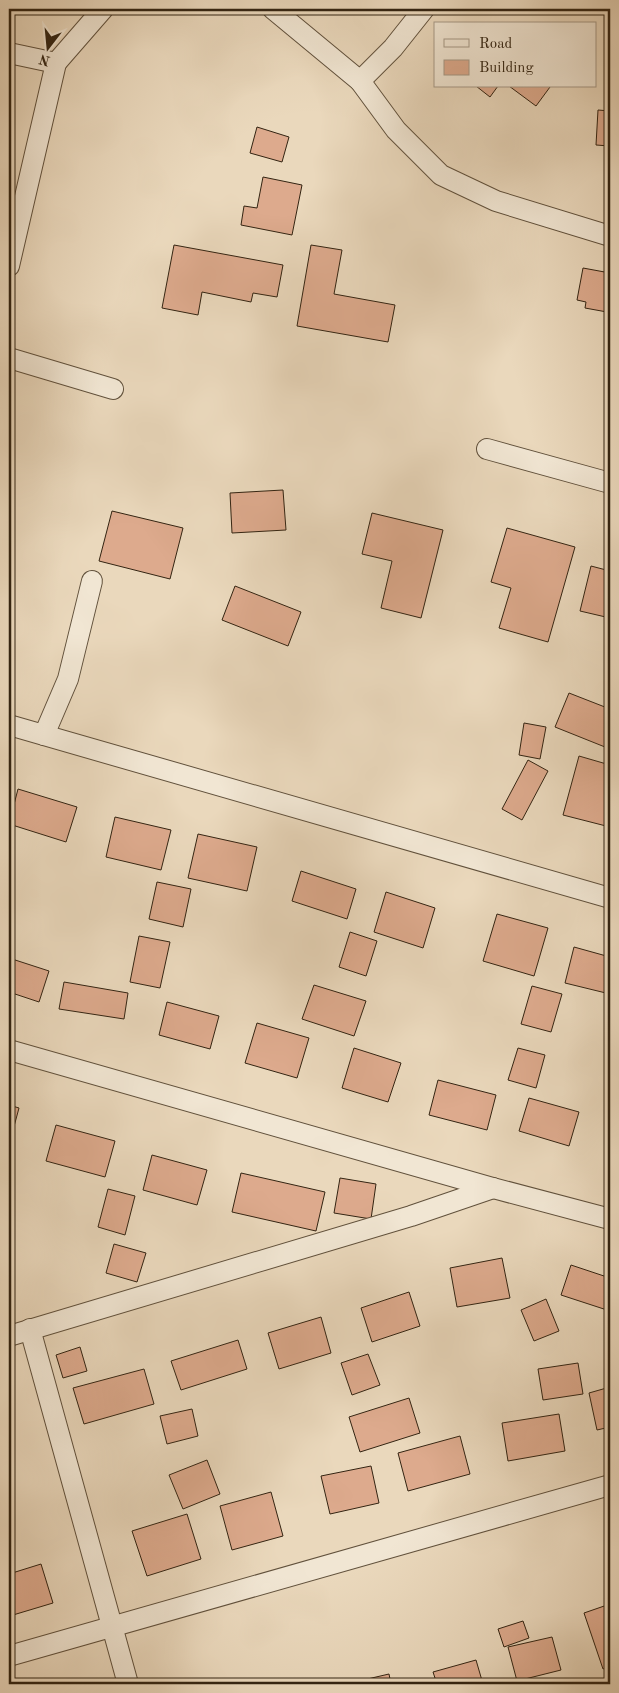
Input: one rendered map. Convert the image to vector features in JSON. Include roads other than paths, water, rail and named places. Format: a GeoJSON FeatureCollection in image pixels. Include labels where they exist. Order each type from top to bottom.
{"type":"FeatureCollection","features":[{"type":"Feature","properties":{"kind":"street"},"geometry":{"type":"LineString","coordinates":[[9,266],[56,63],[103,9]]}},
{"type":"Feature","properties":{"kind":"street"},"geometry":{"type":"LineString","coordinates":[[273,9],[360,81],[396,130],[441,175],[496,201],[610,236]]}},
{"type":"Feature","properties":{"kind":"street"},"geometry":{"type":"LineString","coordinates":[[360,81],[393,48],[424,9]]}},
{"type":"Feature","properties":{"kind":"street"},"geometry":{"type":"LineString","coordinates":[[9,53],[56,63]]}},
{"type":"Feature","properties":{"kind":"street"},"geometry":{"type":"LineString","coordinates":[[9,358],[113,390]]}},
{"type":"Feature","properties":{"kind":"street"},"geometry":{"type":"LineString","coordinates":[[487,449],[610,484]]}},
{"type":"Feature","properties":{"kind":"street"},"geometry":{"type":"LineString","coordinates":[[44,735],[68,679],[92,581]]}},
{"type":"Feature","properties":{"kind":"street"},"geometry":{"type":"LineString","coordinates":[[9,725],[610,898]]}},
{"type":"Feature","properties":{"kind":"street"},"geometry":{"type":"LineString","coordinates":[[9,1050],[492,1188],[610,1219]]}},
{"type":"Feature","properties":{"kind":"street"},"geometry":{"type":"LineString","coordinates":[[9,1336],[411,1216],[492,1188]]}},
{"type":"Feature","properties":{"kind":"street"},"geometry":{"type":"LineString","coordinates":[[30,1329],[128,1684]]}},
{"type":"Feature","properties":{"kind":"street"},"geometry":{"type":"LineString","coordinates":[[9,1656],[610,1485]]}}]}
